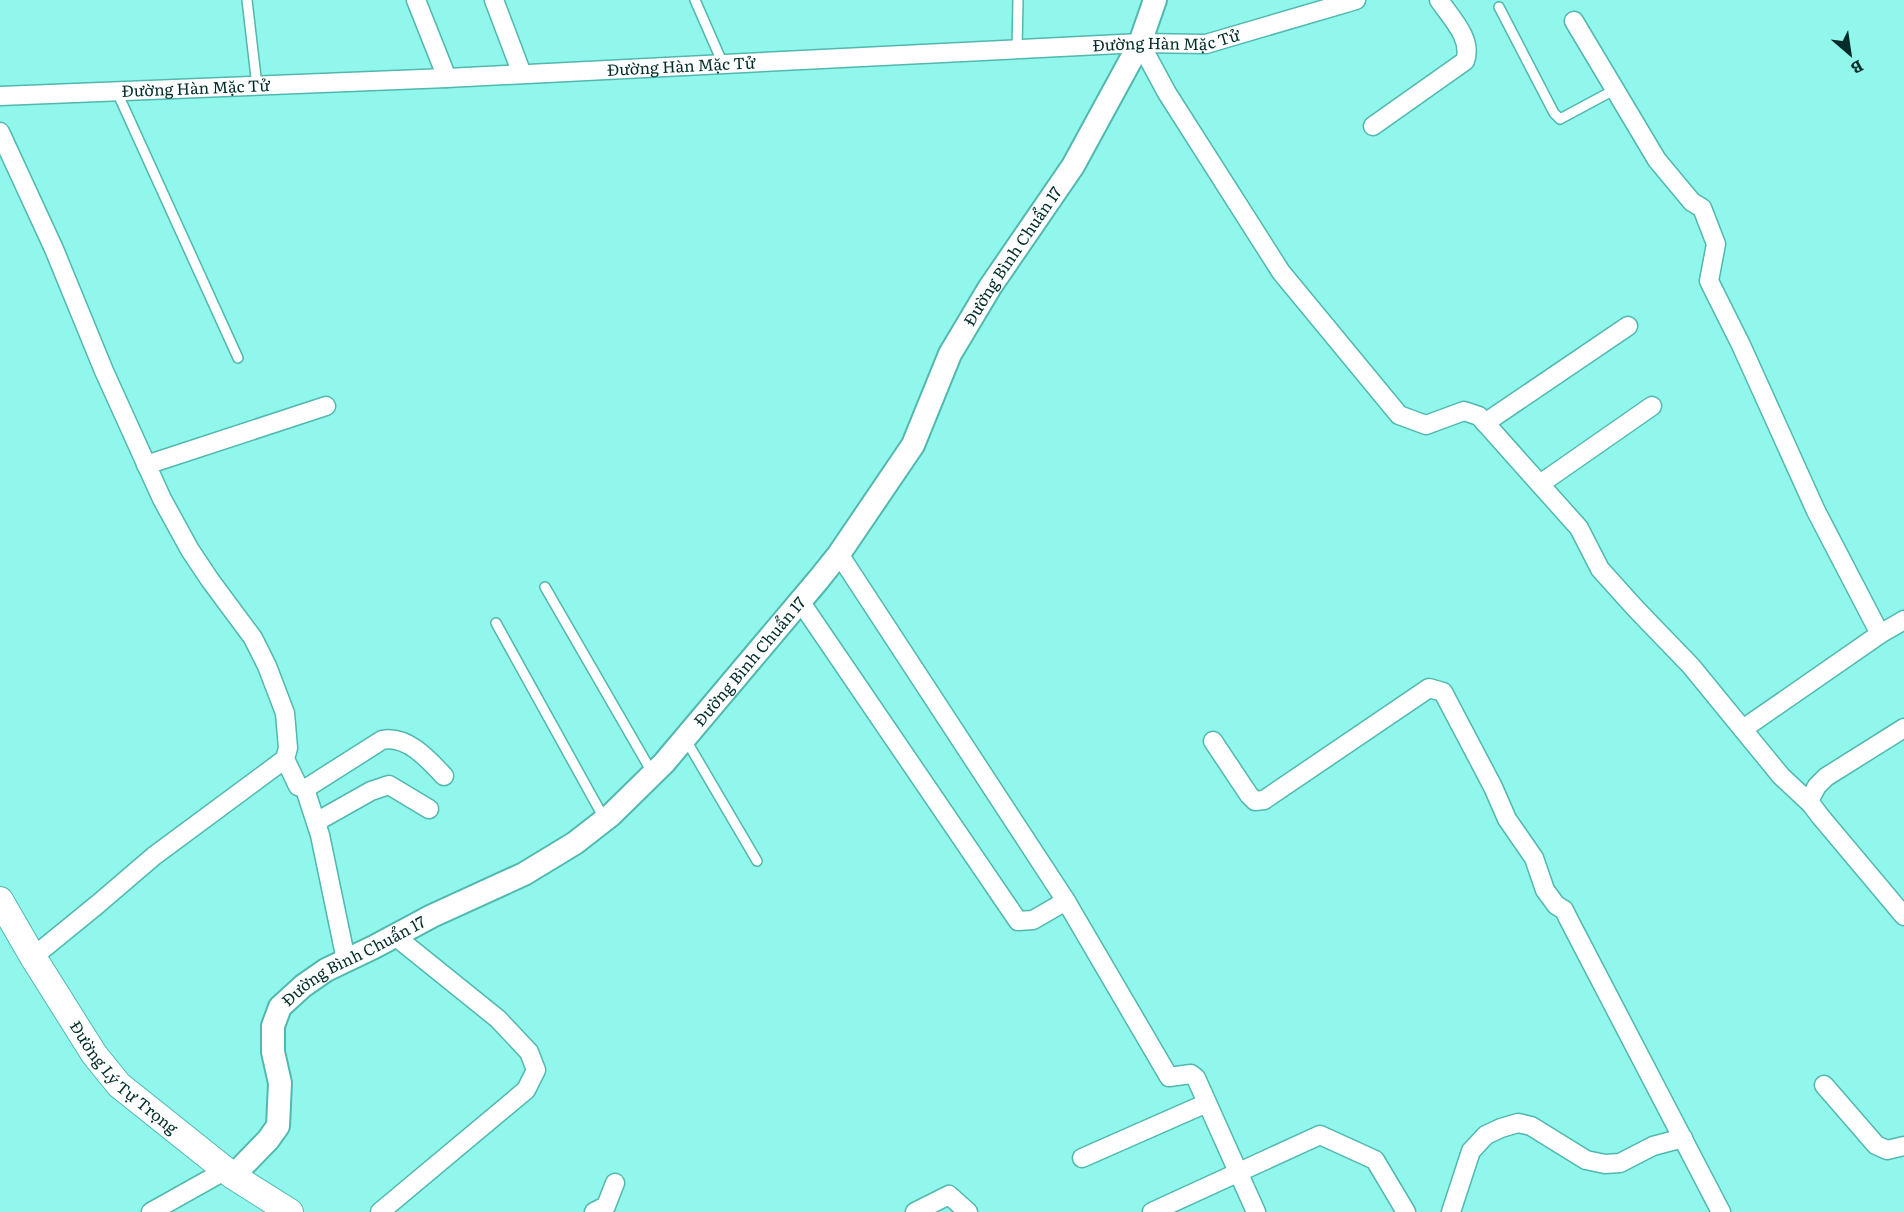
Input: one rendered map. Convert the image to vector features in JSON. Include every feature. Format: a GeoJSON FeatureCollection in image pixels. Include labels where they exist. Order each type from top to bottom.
{"type":"FeatureCollection","features":[{"type":"Feature","properties":{"kind":"main road","name":"Đường Lý Tự Trọng"},"geometry":{"type":"LineString","coordinates":[[0,900],[94,1054],[115,1080],[230,1173],[290,1212]]}},
{"type":"Feature","properties":{"kind":"street"},"geometry":{"type":"LineString","coordinates":[[416,0],[447,78]]}},
{"type":"Feature","properties":{"kind":"street"},"geometry":{"type":"LineString","coordinates":[[494,0],[522,74]]}},
{"type":"Feature","properties":{"kind":"street","name":"Đường Bình Chuẩn 17"},"geometry":{"type":"LineString","coordinates":[[230,1173],[268,1140],[278,1126],[280,1083],[273,1052],[273,1026],[280,1007],[311,980],[432,916],[524,874],[555,856],[605,820],[653,774],[706,711],[728,689],[838,554],[913,445],[950,354],[990,287],[1073,165],[1140,43],[1155,0]]}},
{"type":"Feature","properties":{"kind":"street","name":"Đường Hàn Mặc Tử"},"geometry":{"type":"LineString","coordinates":[[0,96],[447,78],[1140,43],[1206,44],[1356,0]]}},
{"type":"Feature","properties":{"kind":"street"},"geometry":{"type":"LineString","coordinates":[[1374,126],[1466,61],[1467,45],[1463,34],[1439,0]]}},
{"type":"Feature","properties":{"kind":"street"},"geometry":{"type":"LineString","coordinates":[[1574,21],[1657,160],[1692,202],[1702,208],[1716,244],[1709,281],[1741,345],[1816,512],[1880,634]]}},
{"type":"Feature","properties":{"kind":"street"},"geometry":{"type":"LineString","coordinates":[[1140,43],[1167,93],[1281,272],[1399,415],[1426,425],[1464,411],[1479,416],[1579,528],[1600,569],[1685,660],[1781,776],[1811,804],[1904,916]]}},
{"type":"Feature","properties":{"kind":"street"},"geometry":{"type":"LineString","coordinates":[[0,132],[54,249],[104,371],[162,499],[190,550],[247,629],[267,666],[285,713],[288,748],[285,759],[154,856],[33,957]]}},
{"type":"Feature","properties":{"kind":"street"},"geometry":{"type":"LineString","coordinates":[[1485,423],[1628,326]]}},
{"type":"Feature","properties":{"kind":"street"},"geometry":{"type":"LineString","coordinates":[[146,465],[326,406]]}},
{"type":"Feature","properties":{"kind":"street"},"geometry":{"type":"LineString","coordinates":[[1540,484],[1652,406]]}},
{"type":"Feature","properties":{"kind":"street"},"geometry":{"type":"LineString","coordinates":[[838,554],[1066,901],[1169,1077],[1191,1074],[1196,1078],[1256,1212]]}},
{"type":"Feature","properties":{"kind":"street"},"geometry":{"type":"LineString","coordinates":[[800,601],[1018,921],[1034,920],[1066,901]]}},
{"type":"Feature","properties":{"kind":"street"},"geometry":{"type":"LineString","coordinates":[[1743,729],[1880,634],[1904,620]]}},
{"type":"Feature","properties":{"kind":"street"},"geometry":{"type":"LineString","coordinates":[[1213,741],[1249,795],[1255,801],[1264,800],[1429,688],[1443,692],[1493,787],[1507,819],[1534,858],[1545,890],[1567,916],[1721,1212]]}},
{"type":"Feature","properties":{"kind":"street"},"geometry":{"type":"LineString","coordinates":[[1811,804],[1812,794],[1826,777],[1904,728]]}},
{"type":"Feature","properties":{"kind":"street"},"geometry":{"type":"LineString","coordinates":[[305,789],[382,740],[392,738],[409,745],[444,776]]}},
{"type":"Feature","properties":{"kind":"street"},"geometry":{"type":"LineString","coordinates":[[285,759],[298,786],[305,789],[316,822],[336,902],[346,960]]}},
{"type":"Feature","properties":{"kind":"street"},"geometry":{"type":"LineString","coordinates":[[316,822],[371,791],[389,785],[429,809]]}},
{"type":"Feature","properties":{"kind":"street"},"geometry":{"type":"LineString","coordinates":[[380,1212],[526,1090],[536,1070],[529,1052],[498,1019],[395,936]]}},
{"type":"Feature","properties":{"kind":"street"},"geometry":{"type":"LineString","coordinates":[[1824,1085],[1876,1145],[1887,1149],[1904,1146]]}},
{"type":"Feature","properties":{"kind":"street"},"geometry":{"type":"LineString","coordinates":[[1082,1158],[1207,1103]]}},
{"type":"Feature","properties":{"kind":"street"},"geometry":{"type":"LineString","coordinates":[[1451,1212],[1471,1151],[1486,1135],[1501,1128],[1518,1123],[1531,1126],[1586,1161],[1605,1164],[1620,1163],[1653,1146],[1683,1138]]}},
{"type":"Feature","properties":{"kind":"street"},"geometry":{"type":"LineString","coordinates":[[1152,1212],[1320,1135],[1375,1160],[1406,1212]]}},
{"type":"Feature","properties":{"kind":"street"},"geometry":{"type":"LineString","coordinates":[[151,1212],[230,1173]]}},
{"type":"Feature","properties":{"kind":"street"},"geometry":{"type":"LineString","coordinates":[[594,1212],[606,1206],[615,1183]]}},
{"type":"Feature","properties":{"kind":"street"},"geometry":{"type":"LineString","coordinates":[[915,1212],[949,1195],[968,1212]]}},
{"type":"Feature","properties":{"kind":"lane"},"geometry":{"type":"LineString","coordinates":[[247,0],[257,86]]}},
{"type":"Feature","properties":{"kind":"lane"},"geometry":{"type":"LineString","coordinates":[[695,0],[723,64]]}},
{"type":"Feature","properties":{"kind":"lane"},"geometry":{"type":"LineString","coordinates":[[1017,49],[1018,0]]}},
{"type":"Feature","properties":{"kind":"lane"},"geometry":{"type":"LineString","coordinates":[[1499,7],[1554,113],[1560,119],[1614,90]]}},
{"type":"Feature","properties":{"kind":"lane"},"geometry":{"type":"LineString","coordinates":[[117,92],[238,358]]}},
{"type":"Feature","properties":{"kind":"lane"},"geometry":{"type":"LineString","coordinates":[[545,587],[653,774]]}},
{"type":"Feature","properties":{"kind":"lane"},"geometry":{"type":"LineString","coordinates":[[496,623],[605,820]]}},
{"type":"Feature","properties":{"kind":"lane"},"geometry":{"type":"LineString","coordinates":[[684,738],[757,861]]}}]}
